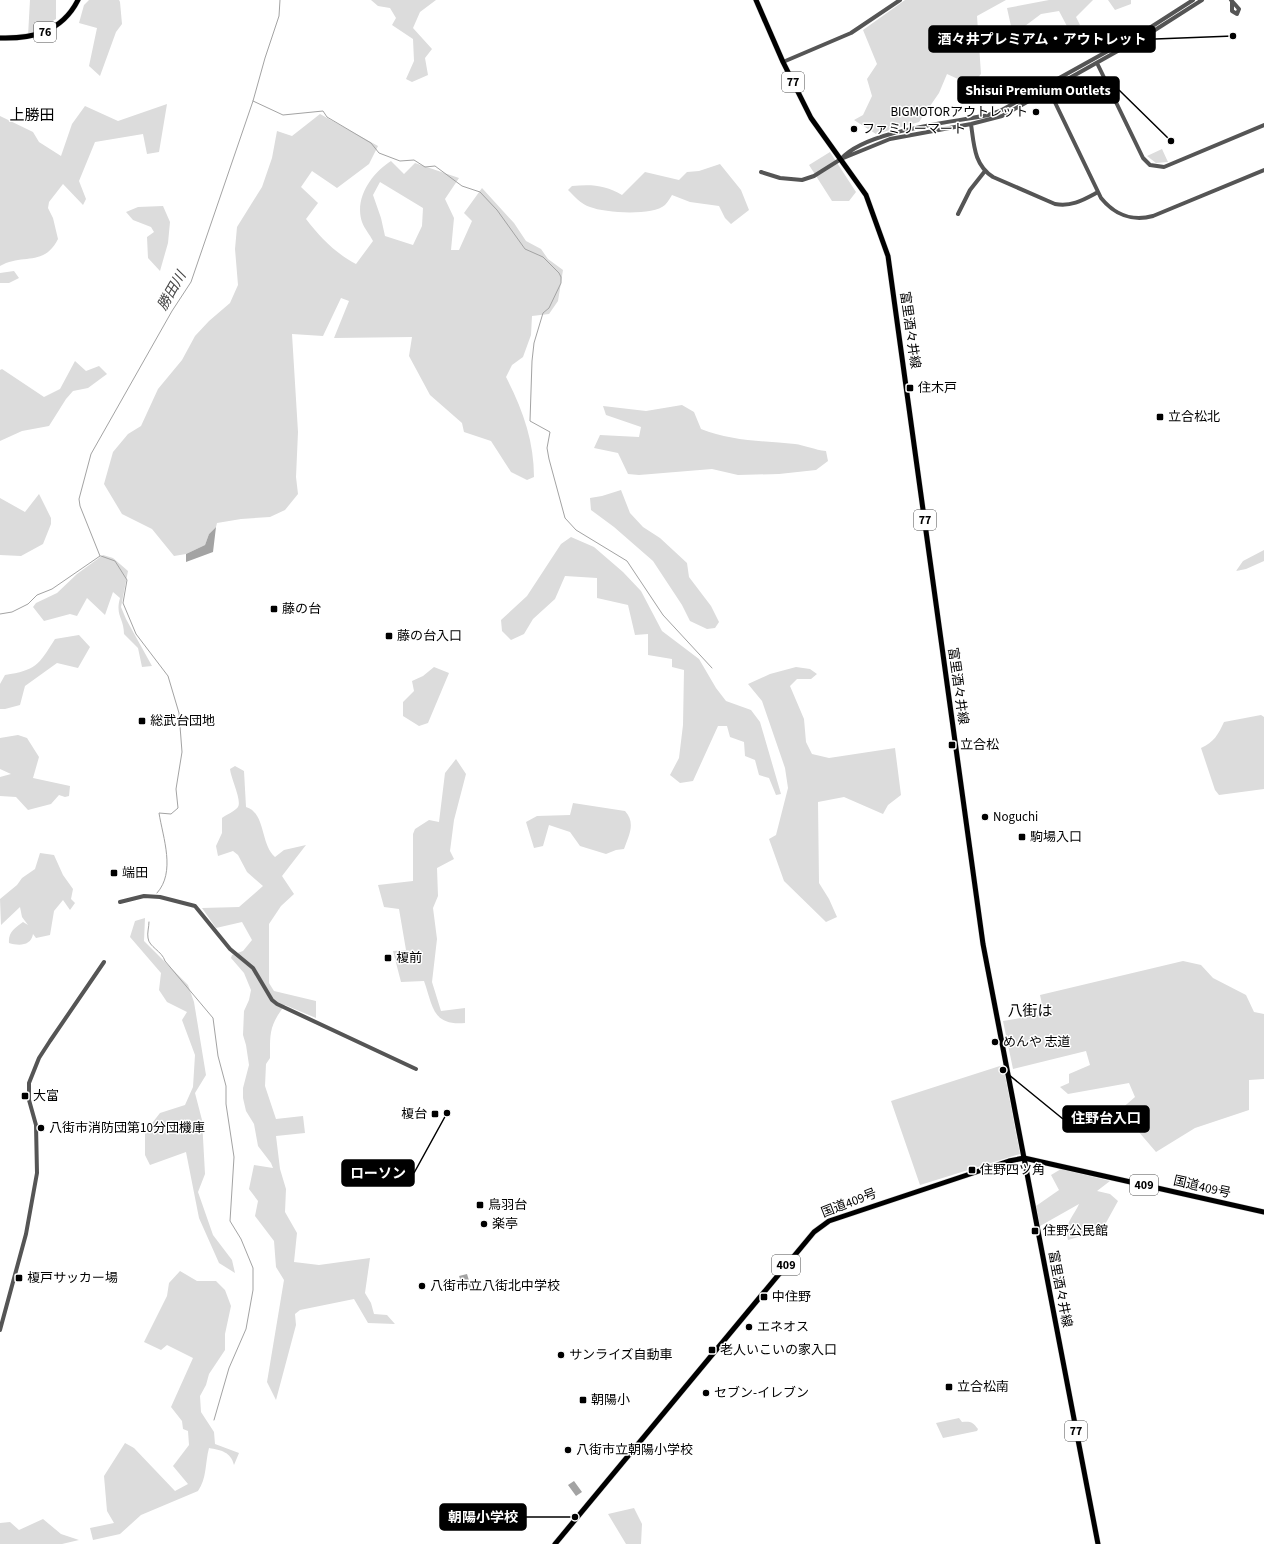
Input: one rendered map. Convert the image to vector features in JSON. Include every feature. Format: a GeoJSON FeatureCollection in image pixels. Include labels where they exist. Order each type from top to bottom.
{"type":"FeatureCollection","features":[{"type":"Feature","properties":{"kind":"main road","name":"76"},"geometry":{"type":"LineString","coordinates":[[0,38],[32,37],[48,30],[66,16],[78,0]]}},
{"type":"Feature","properties":{"kind":"main road","name":"富里酒々井線"},"geometry":{"type":"LineString","coordinates":[[756,0],[783,62],[811,118],[866,196],[884,243],[890,266],[983,944],[1098,1544]]}},
{"type":"Feature","properties":{"kind":"main road","name":"国道409号"},"geometry":{"type":"LineString","coordinates":[[555,1544],[817,1229],[829,1221],[1002,1163],[1024,1158],[1264,1212]]}},
{"type":"Feature","properties":{"kind":"street"},"geometry":{"type":"LineString","coordinates":[[783,62],[851,33],[900,0]]}},
{"type":"Feature","properties":{"kind":"street"},"geometry":{"type":"LineString","coordinates":[[841,159],[848,152],[871,140],[904,131],[988,115],[1000,111],[1151,27],[1193,0]]}},
{"type":"Feature","properties":{"kind":"street"},"geometry":{"type":"LineString","coordinates":[[761,172],[780,178],[802,180],[814,176],[841,159],[890,139],[971,124],[1010,113],[1202,0]]}},
{"type":"Feature","properties":{"kind":"street"},"geometry":{"type":"LineString","coordinates":[[1097,63],[1143,158],[1150,165],[1164,167],[1264,125]]}},
{"type":"Feature","properties":{"kind":"street"},"geometry":{"type":"LineString","coordinates":[[1051,83],[1049,91],[1098,192],[1105,203],[1118,213],[1128,217],[1142,219],[1158,214],[1264,170]]}},
{"type":"Feature","properties":{"kind":"street"},"geometry":{"type":"LineString","coordinates":[[1036,92],[1049,91]]}},
{"type":"Feature","properties":{"kind":"street"},"geometry":{"type":"LineString","coordinates":[[971,124],[976,156],[985,171],[993,177],[1055,204],[1071,204],[1098,192]]}},
{"type":"Feature","properties":{"kind":"street"},"geometry":{"type":"LineString","coordinates":[[958,214],[973,184],[985,171]]}},
{"type":"Feature","properties":{"kind":"street"},"geometry":{"type":"LineString","coordinates":[[120,902],[144,896],[176,900],[195,906],[230,948],[253,968],[272,1000],[277,1004],[416,1069]]}},
{"type":"Feature","properties":{"kind":"street"},"geometry":{"type":"LineString","coordinates":[[0,1330],[26,1234],[37,1173],[36,1125],[29,1100],[29,1083],[39,1058],[104,962]]}},
{"type":"Feature","properties":{"kind":"shaded area"},"geometry":{"type":"Polygon","coordinates":[[[30,0],[56,0],[56,19],[28,36],[30,0]]]}},
{"type":"Feature","properties":{"kind":"shaded area"},"geometry":{"type":"Polygon","coordinates":[[[89,0],[119,0],[120,2],[122,24],[116,32],[100,76],[89,66],[97,28],[79,23],[84,5],[89,0]]]}},
{"type":"Feature","properties":{"kind":"shaded area"},"geometry":{"type":"Polygon","coordinates":[[[371,0],[436,0],[420,12],[413,28],[432,49],[425,58],[428,75],[412,82],[406,79],[414,61],[413,39],[392,25],[396,18],[390,8],[378,6],[371,0]]]}},
{"type":"Feature","properties":{"kind":"shaded area"},"geometry":{"type":"Polygon","coordinates":[[[905,0],[1006,0],[977,16],[981,74],[971,85],[947,74],[939,93],[919,122],[876,134],[854,120],[863,115],[872,96],[867,79],[877,64],[863,30],[905,0]]]}},
{"type":"Feature","properties":{"kind":"shaded area"},"geometry":{"type":"Polygon","coordinates":[[[1049,0],[1093,0],[1076,17],[1080,25],[1069,30],[1059,11],[1041,14],[1013,35],[1007,8],[1049,0]]]}},
{"type":"Feature","properties":{"kind":"shaded area"},"geometry":{"type":"Polygon","coordinates":[[[1108,0],[1131,0],[1131,4],[1115,10],[1108,0]]]}},
{"type":"Feature","properties":{"kind":"shaded area"},"geometry":{"type":"Polygon","coordinates":[[[167,104],[159,152],[147,154],[143,134],[95,142],[79,181],[86,199],[83,205],[63,184],[49,202],[48,208],[53,218],[58,239],[52,248],[40,256],[9,262],[0,266],[0,116],[33,132],[39,142],[61,156],[72,124],[85,106],[118,121],[167,104]]]}},
{"type":"Feature","properties":{"kind":"shaded area"},"geometry":{"type":"Polygon","coordinates":[[[320,114],[378,146],[369,164],[337,188],[312,171],[301,187],[318,203],[306,219],[328,244],[348,260],[356,264],[373,241],[364,227],[360,213],[360,204],[363,195],[371,179],[391,161],[404,174],[415,163],[459,178],[445,199],[454,218],[451,250],[459,250],[472,221],[464,213],[482,188],[514,223],[526,241],[541,249],[548,259],[563,270],[558,301],[549,314],[532,316],[531,335],[523,357],[512,365],[506,377],[518,401],[530,438],[534,477],[527,480],[511,472],[491,441],[464,432],[462,423],[430,395],[409,356],[412,337],[334,338],[349,301],[341,298],[323,336],[292,334],[298,432],[296,477],[298,494],[285,510],[270,517],[241,519],[217,523],[216,527],[209,534],[205,545],[186,554],[174,556],[152,529],[122,514],[104,484],[113,452],[128,434],[141,426],[158,389],[182,360],[195,336],[209,321],[230,303],[238,285],[235,249],[237,227],[262,187],[272,158],[277,131],[292,136],[320,114]],[[380,182],[373,195],[381,218],[385,236],[413,245],[422,226],[423,208],[380,182]]]}},
{"type":"Feature","properties":{"kind":"shaded area"},"geometry":{"type":"Polygon","coordinates":[[[1162,149],[1168,162],[1156,163],[1147,156],[1162,149]]]}},
{"type":"Feature","properties":{"kind":"shaded area"},"geometry":{"type":"Polygon","coordinates":[[[830,152],[856,192],[849,201],[832,201],[809,165],[830,152]]]}},
{"type":"Feature","properties":{"kind":"shaded area"},"geometry":{"type":"Polygon","coordinates":[[[720,164],[741,190],[749,210],[731,224],[725,218],[719,206],[690,202],[672,195],[665,205],[650,211],[617,212],[587,206],[578,200],[568,190],[572,186],[592,185],[610,189],[622,195],[645,172],[679,180],[687,172],[699,171],[720,164]]]}},
{"type":"Feature","properties":{"kind":"shaded area"},"geometry":{"type":"Polygon","coordinates":[[[163,206],[170,222],[168,243],[160,271],[148,258],[147,237],[154,232],[151,227],[133,220],[126,212],[138,207],[163,206]]]}},
{"type":"Feature","properties":{"kind":"shaded area"},"geometry":{"type":"Polygon","coordinates":[[[14,271],[19,278],[9,283],[0,283],[0,273],[14,271]]]}},
{"type":"Feature","properties":{"kind":"shaded area"},"geometry":{"type":"Polygon","coordinates":[[[75,361],[86,371],[99,366],[107,374],[88,388],[73,391],[66,399],[49,426],[22,431],[0,441],[0,370],[2,369],[44,397],[60,389],[75,361]]]}},
{"type":"Feature","properties":{"kind":"shaded area"},"geometry":{"type":"Polygon","coordinates":[[[682,405],[694,412],[701,429],[735,438],[802,445],[826,451],[828,461],[816,470],[779,474],[738,475],[712,469],[639,475],[628,474],[618,453],[594,448],[600,435],[639,437],[641,427],[606,415],[603,406],[646,411],[682,405]]]}},
{"type":"Feature","properties":{"kind":"shaded area"},"geometry":{"type":"Polygon","coordinates":[[[621,490],[630,513],[643,527],[660,538],[687,563],[689,577],[711,606],[719,622],[715,628],[707,629],[690,621],[682,605],[653,561],[614,527],[591,510],[590,498],[621,490]]]}},
{"type":"Feature","properties":{"kind":"shaded area"},"geometry":{"type":"Polygon","coordinates":[[[39,494],[51,518],[51,524],[43,544],[21,556],[0,555],[0,498],[25,512],[39,494]]]}},
{"type":"Feature","properties":{"kind":"shaded area"},"geometry":{"type":"Polygon","coordinates":[[[216,527],[213,552],[186,562],[186,554],[205,545],[209,534],[216,527]]]}},
{"type":"Feature","properties":{"kind":"shaded area"},"geometry":{"type":"Polygon","coordinates":[[[571,537],[594,547],[623,572],[641,591],[662,631],[699,659],[716,688],[726,701],[751,710],[760,722],[781,794],[776,795],[769,778],[759,775],[755,760],[745,756],[744,742],[730,737],[727,726],[718,726],[693,781],[680,783],[670,775],[679,758],[683,725],[684,670],[672,667],[672,659],[648,655],[648,634],[635,635],[628,605],[597,598],[597,578],[565,576],[555,599],[533,619],[524,634],[511,640],[502,631],[501,620],[527,596],[561,544],[571,537]]]}},
{"type":"Feature","properties":{"kind":"shaded area"},"geometry":{"type":"Polygon","coordinates":[[[1264,550],[1264,561],[1246,569],[1236,571],[1243,561],[1264,550]]]}},
{"type":"Feature","properties":{"kind":"shaded area"},"geometry":{"type":"Polygon","coordinates":[[[103,555],[113,558],[128,571],[121,607],[152,666],[142,667],[138,648],[124,634],[123,624],[119,613],[120,598],[113,592],[105,615],[87,598],[77,616],[70,614],[44,621],[33,607],[36,603],[57,593],[77,574],[103,555]]]}},
{"type":"Feature","properties":{"kind":"shaded area"},"geometry":{"type":"Polygon","coordinates":[[[79,635],[90,647],[78,668],[57,663],[25,686],[20,705],[0,709],[0,684],[5,675],[30,669],[40,661],[55,639],[79,635]]]}},
{"type":"Feature","properties":{"kind":"shaded area"},"geometry":{"type":"Polygon","coordinates":[[[434,667],[449,673],[428,723],[419,726],[403,716],[403,702],[414,691],[412,681],[423,676],[434,667]]]}},
{"type":"Feature","properties":{"kind":"shaded area"},"geometry":{"type":"Polygon","coordinates":[[[796,667],[810,669],[817,674],[811,679],[797,679],[790,686],[804,719],[806,742],[812,754],[829,758],[895,748],[901,795],[888,805],[883,814],[844,797],[818,802],[819,883],[829,899],[837,917],[826,922],[784,881],[769,839],[776,835],[788,788],[785,768],[762,701],[748,684],[770,674],[796,667]]]}},
{"type":"Feature","properties":{"kind":"shaded area"},"geometry":{"type":"Polygon","coordinates":[[[1261,715],[1264,717],[1264,789],[1219,795],[1215,790],[1201,748],[1215,738],[1224,722],[1261,715]]]}},
{"type":"Feature","properties":{"kind":"shaded area"},"geometry":{"type":"Polygon","coordinates":[[[18,735],[27,738],[39,757],[33,778],[70,786],[69,796],[65,797],[59,795],[51,804],[28,810],[16,797],[0,796],[0,777],[11,774],[0,769],[0,738],[18,735]]]}},
{"type":"Feature","properties":{"kind":"shaded area"},"geometry":{"type":"Polygon","coordinates":[[[456,759],[466,774],[454,820],[450,851],[454,859],[437,868],[438,896],[433,908],[437,939],[432,982],[441,1011],[465,1008],[465,1023],[454,1023],[440,1018],[432,1006],[424,981],[401,982],[393,951],[406,950],[399,909],[384,907],[378,885],[413,881],[413,834],[415,829],[429,820],[439,822],[445,773],[456,759]]]}},
{"type":"Feature","properties":{"kind":"shaded area"},"geometry":{"type":"Polygon","coordinates":[[[235,766],[244,771],[246,807],[252,810],[257,816],[267,845],[275,857],[284,850],[306,845],[282,876],[294,894],[281,906],[269,924],[269,983],[274,991],[316,1001],[316,1018],[285,1005],[273,1024],[270,1058],[266,1064],[265,1086],[276,1119],[303,1116],[305,1133],[276,1136],[280,1169],[286,1189],[285,1212],[297,1233],[294,1262],[319,1265],[370,1258],[365,1293],[371,1303],[374,1314],[387,1315],[395,1324],[368,1323],[354,1299],[300,1310],[295,1314],[296,1325],[276,1400],[267,1382],[284,1280],[276,1267],[274,1241],[255,1216],[258,1201],[249,1189],[254,1165],[273,1168],[258,1146],[254,1124],[246,1111],[243,1098],[243,1088],[249,1065],[243,1035],[244,1011],[249,1000],[251,990],[244,973],[231,958],[232,955],[243,951],[252,940],[242,922],[216,928],[202,908],[239,907],[263,886],[247,872],[238,855],[233,851],[218,856],[216,846],[222,833],[222,818],[237,808],[239,804],[230,769],[235,766]]]}},
{"type":"Feature","properties":{"kind":"shaded area"},"geometry":{"type":"Polygon","coordinates":[[[573,803],[625,811],[631,825],[624,849],[606,854],[580,846],[570,832],[549,825],[543,846],[534,848],[526,822],[537,816],[570,815],[573,803]]]}},
{"type":"Feature","properties":{"kind":"shaded area"},"geometry":{"type":"Polygon","coordinates":[[[40,853],[54,855],[63,875],[73,889],[71,899],[75,903],[70,910],[63,900],[54,911],[50,935],[36,938],[33,934],[30,941],[27,943],[17,945],[9,943],[11,933],[15,928],[23,922],[28,925],[22,917],[20,907],[1,925],[0,899],[17,885],[22,878],[35,869],[40,853]]]}},
{"type":"Feature","properties":{"kind":"shaded area"},"geometry":{"type":"Polygon","coordinates":[[[145,918],[144,941],[188,985],[194,1002],[206,1075],[195,1093],[202,1120],[205,1174],[198,1192],[213,1235],[232,1260],[235,1273],[219,1263],[199,1218],[186,1152],[150,1165],[145,1155],[145,1132],[160,1113],[185,1105],[193,1087],[195,1055],[182,1020],[187,1012],[167,1002],[159,990],[161,973],[130,937],[135,921],[145,918]]]}},
{"type":"Feature","properties":{"kind":"shaded area"},"geometry":{"type":"Polygon","coordinates":[[[1183,961],[1201,965],[1213,978],[1246,995],[1254,1012],[1264,1014],[1264,1079],[1249,1080],[1249,1110],[1195,1128],[1156,1152],[1120,1110],[1135,1097],[1129,1083],[1068,1094],[1060,1087],[1069,1083],[1069,1074],[1090,1065],[1086,1051],[1013,1069],[1003,1021],[1044,1014],[1040,995],[1183,961]]]}},
{"type":"Feature","properties":{"kind":"shaded area"},"geometry":{"type":"Polygon","coordinates":[[[1003,1065],[1020,1154],[920,1185],[891,1101],[1003,1065]]]}},
{"type":"Feature","properties":{"kind":"shaded area"},"geometry":{"type":"Polygon","coordinates":[[[1061,1169],[1110,1181],[1097,1191],[1110,1194],[1118,1201],[1102,1230],[1068,1240],[1068,1224],[1079,1204],[1040,1226],[1036,1206],[1059,1190],[1051,1175],[1061,1169]]]}},
{"type":"Feature","properties":{"kind":"shaded area"},"geometry":{"type":"Polygon","coordinates":[[[180,1271],[197,1281],[216,1281],[225,1290],[231,1306],[225,1334],[225,1350],[209,1374],[206,1385],[200,1396],[201,1412],[214,1432],[215,1444],[239,1453],[234,1465],[228,1454],[209,1448],[203,1481],[198,1491],[141,1515],[120,1534],[93,1540],[90,1528],[114,1523],[107,1511],[104,1476],[125,1443],[134,1448],[175,1491],[188,1484],[173,1466],[189,1445],[188,1431],[183,1429],[182,1421],[171,1407],[193,1358],[167,1345],[161,1350],[144,1342],[167,1296],[169,1283],[180,1271]]]}},
{"type":"Feature","properties":{"kind":"shaded area"},"geometry":{"type":"Polygon","coordinates":[[[467,1274],[471,1287],[464,1290],[459,1276],[467,1274]]]}},
{"type":"Feature","properties":{"kind":"shaded area"},"geometry":{"type":"Polygon","coordinates":[[[959,1418],[962,1422],[973,1423],[978,1429],[977,1431],[943,1438],[936,1423],[959,1418]]]}},
{"type":"Feature","properties":{"kind":"shaded area"},"geometry":{"type":"Polygon","coordinates":[[[574,1481],[582,1492],[576,1496],[568,1485],[574,1481]]]}},
{"type":"Feature","properties":{"kind":"shaded area"},"geometry":{"type":"Polygon","coordinates":[[[634,1508],[642,1524],[641,1544],[626,1544],[608,1514],[634,1508]]]}},
{"type":"Feature","properties":{"kind":"shaded area"},"geometry":{"type":"Polygon","coordinates":[[[43,1519],[61,1534],[79,1540],[62,1544],[0,1544],[0,1523],[10,1522],[19,1530],[43,1519]]]}},
{"type":"Feature","properties":{"kind":"waterway","name":"勝田川"},"geometry":{"type":"LineString","coordinates":[[100,556],[80,506],[79,499],[91,454],[172,311],[191,282],[253,101],[279,16],[280,0]]}},
{"type":"Feature","properties":{"kind":"waterway"},"geometry":{"type":"LineString","coordinates":[[253,101],[283,115],[323,111],[327,117],[371,143],[379,153],[400,161],[414,160],[425,167],[435,166],[462,186],[480,192],[497,210],[525,249],[543,257],[559,273],[561,283],[549,308],[543,313],[534,343],[530,421],[550,432],[547,448],[565,518],[576,530],[627,561],[663,615],[712,668]]}},
{"type":"Feature","properties":{"kind":"waterway"},"geometry":{"type":"LineString","coordinates":[[0,614],[12,612],[28,604],[37,595],[52,589],[100,556]]}},
{"type":"Feature","properties":{"kind":"waterway"},"geometry":{"type":"LineString","coordinates":[[101,556],[115,561],[127,580],[123,603],[136,634],[168,676],[179,713],[182,752],[176,789],[178,808],[171,814],[159,813],[167,854],[167,865],[163,885],[157,893]]}},
{"type":"Feature","properties":{"kind":"waterway"},"geometry":{"type":"LineString","coordinates":[[149,922],[149,941],[213,1018],[218,1056],[226,1086],[226,1104],[234,1157],[230,1221],[241,1239],[253,1268],[253,1290],[246,1329],[229,1368],[214,1420]]}},
{"type":"Feature","properties":{"kind":"place","name":"酒々井プレミアム・アウトレット"},"geometry":{"type":"Point","coordinates":[1233,36]}},
{"type":"Feature","properties":{"kind":"place","name":"BIGMOTORアウトレット"},"geometry":{"type":"Point","coordinates":[1036,112]}},
{"type":"Feature","properties":{"kind":"place","name":"ファミリーマート"},"geometry":{"type":"Point","coordinates":[854,129]}},
{"type":"Feature","properties":{"kind":"place","name":"Shisui Premium Outlets"},"geometry":{"type":"Point","coordinates":[1171,141]}},
{"type":"Feature","properties":{"kind":"place","name":"住木戸"},"geometry":{"type":"Point","coordinates":[910,388]}},
{"type":"Feature","properties":{"kind":"place","name":"立合松北"},"geometry":{"type":"Point","coordinates":[1160,417]}},
{"type":"Feature","properties":{"kind":"place","name":"藤の台"},"geometry":{"type":"Point","coordinates":[274,609]}},
{"type":"Feature","properties":{"kind":"place","name":"藤の台入口"},"geometry":{"type":"Point","coordinates":[389,636]}},
{"type":"Feature","properties":{"kind":"place","name":"総武台団地"},"geometry":{"type":"Point","coordinates":[142,721]}},
{"type":"Feature","properties":{"kind":"place","name":"立合松"},"geometry":{"type":"Point","coordinates":[952,745]}},
{"type":"Feature","properties":{"kind":"place","name":"Noguchi"},"geometry":{"type":"Point","coordinates":[985,817]}},
{"type":"Feature","properties":{"kind":"place","name":"駒場入口"},"geometry":{"type":"Point","coordinates":[1022,837]}},
{"type":"Feature","properties":{"kind":"place","name":"端田"},"geometry":{"type":"Point","coordinates":[114,873]}},
{"type":"Feature","properties":{"kind":"place","name":"榎前"},"geometry":{"type":"Point","coordinates":[388,958]}},
{"type":"Feature","properties":{"kind":"place","name":"めんや 志道"},"geometry":{"type":"Point","coordinates":[995,1042]}},
{"type":"Feature","properties":{"kind":"place","name":"住野台入口"},"geometry":{"type":"Point","coordinates":[1003,1070]}},
{"type":"Feature","properties":{"kind":"place","name":"大富"},"geometry":{"type":"Point","coordinates":[25,1096]}},
{"type":"Feature","properties":{"kind":"place","name":"ローソン"},"geometry":{"type":"Point","coordinates":[447,1113]}},
{"type":"Feature","properties":{"kind":"place","name":"榎台"},"geometry":{"type":"Point","coordinates":[435,1114]}},
{"type":"Feature","properties":{"kind":"place","name":"八街市消防団第10分団機庫"},"geometry":{"type":"Point","coordinates":[41,1128]}},
{"type":"Feature","properties":{"kind":"place","name":"住野四ツ角"},"geometry":{"type":"Point","coordinates":[972,1170]}},
{"type":"Feature","properties":{"kind":"place","name":"鳥羽台"},"geometry":{"type":"Point","coordinates":[480,1205]}},
{"type":"Feature","properties":{"kind":"place","name":"楽亭"},"geometry":{"type":"Point","coordinates":[484,1224]}},
{"type":"Feature","properties":{"kind":"place","name":"住野公民館"},"geometry":{"type":"Point","coordinates":[1035,1231]}},
{"type":"Feature","properties":{"kind":"place","name":"榎戸サッカー場"},"geometry":{"type":"Point","coordinates":[19,1278]}},
{"type":"Feature","properties":{"kind":"place","name":"八街市立八街北中学校"},"geometry":{"type":"Point","coordinates":[422,1286]}},
{"type":"Feature","properties":{"kind":"place","name":"中住野"},"geometry":{"type":"Point","coordinates":[764,1297]}},
{"type":"Feature","properties":{"kind":"place","name":"エネオス"},"geometry":{"type":"Point","coordinates":[749,1327]}},
{"type":"Feature","properties":{"kind":"place","name":"老人いこいの家入口"},"geometry":{"type":"Point","coordinates":[712,1350]}},
{"type":"Feature","properties":{"kind":"place","name":"サンライズ自動車"},"geometry":{"type":"Point","coordinates":[561,1355]}},
{"type":"Feature","properties":{"kind":"place","name":"立合松南"},"geometry":{"type":"Point","coordinates":[949,1387]}},
{"type":"Feature","properties":{"kind":"place","name":"セブン-イレブン"},"geometry":{"type":"Point","coordinates":[706,1393]}},
{"type":"Feature","properties":{"kind":"place","name":"朝陽小"},"geometry":{"type":"Point","coordinates":[583,1400]}},
{"type":"Feature","properties":{"kind":"place","name":"八街市立朝陽小学校"},"geometry":{"type":"Point","coordinates":[568,1450]}},
{"type":"Feature","properties":{"kind":"place","name":"朝陽小学校"},"geometry":{"type":"Point","coordinates":[575,1517]}},
{"type":"Feature","properties":{"kind":"district","name":"上勝田"},"geometry":{"type":"Point","coordinates":[32,115]}},
{"type":"Feature","properties":{"kind":"district","name":"八街は"},"geometry":{"type":"Point","coordinates":[1030,1011]}}]}
